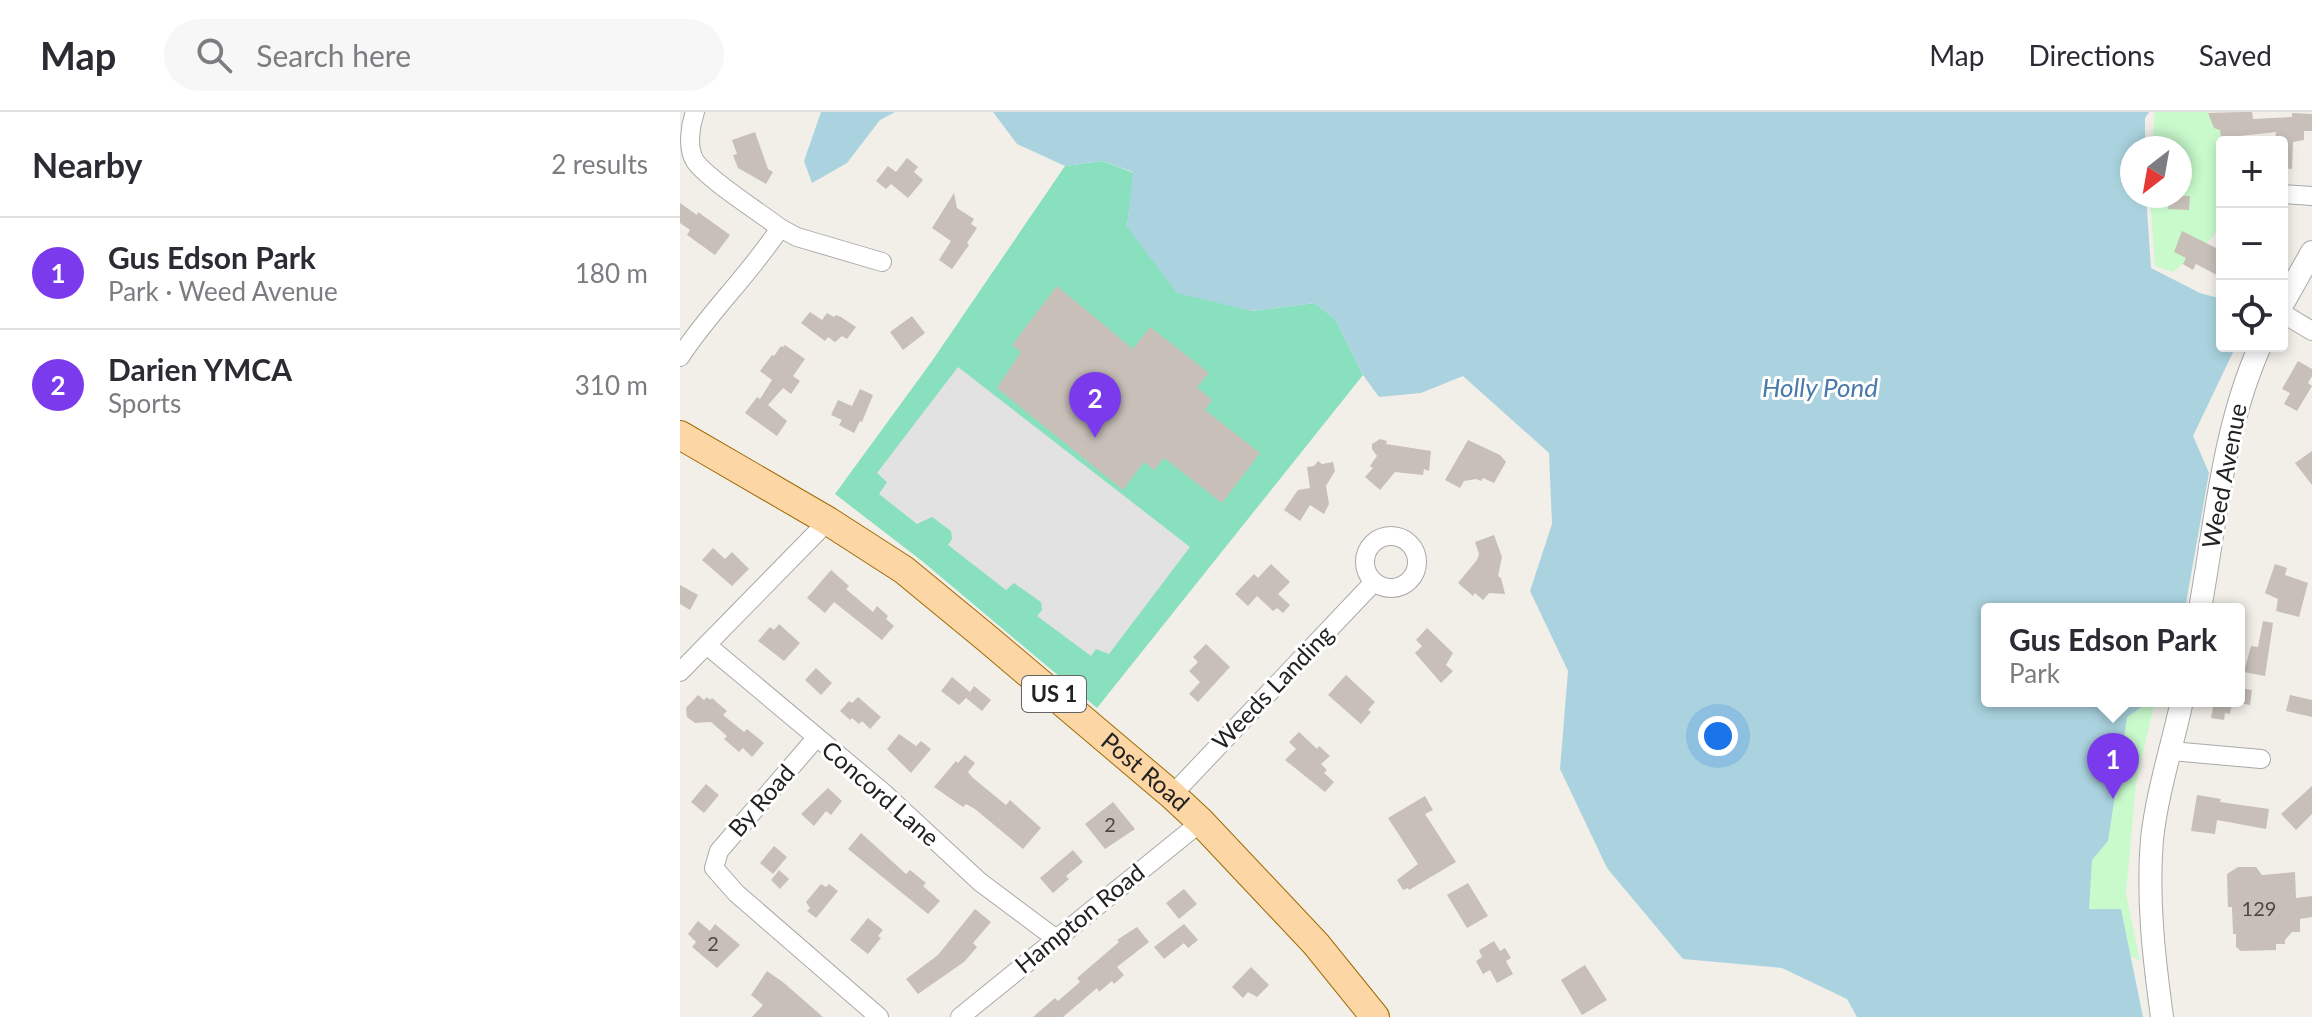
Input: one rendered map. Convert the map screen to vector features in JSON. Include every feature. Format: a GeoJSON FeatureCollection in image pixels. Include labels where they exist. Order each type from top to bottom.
{"type":"FeatureCollection","features":[{"type":"Feature","properties":{"kind":"main road","name":"Post Road"},"geometry":{"type":"LineString","coordinates":[[680,435],[828,521],[904,570],[1201,822],[1316,944],[1375,1017]]}},
{"type":"Feature","properties":{"kind":"street"},"geometry":{"type":"LineString","coordinates":[[695,112],[690,140],[694,160],[706,173],[780,228],[797,237],[882,262]]}},
{"type":"Feature","properties":{"kind":"street"},"geometry":{"type":"LineString","coordinates":[[2288,194],[2312,196]]}},
{"type":"Feature","properties":{"kind":"street"},"geometry":{"type":"LineString","coordinates":[[680,357],[698,329],[764,252],[780,228]]}},
{"type":"Feature","properties":{"kind":"street"},"geometry":{"type":"LineString","coordinates":[[2288,294],[2312,252]]}},
{"type":"Feature","properties":{"kind":"street"},"geometry":{"type":"LineString","coordinates":[[2288,317],[2312,331]]}},
{"type":"Feature","properties":{"kind":"street","name":"Weed Avenue"},"geometry":{"type":"LineString","coordinates":[[2201,603],[2227,444],[2244,383],[2257,352]]}},
{"type":"Feature","properties":{"kind":"street"},"geometry":{"type":"LineString","coordinates":[[680,672],[828,521]]}},
{"type":"Feature","properties":{"kind":"street","name":"Weeds Landing"},"geometry":{"type":"LineString","coordinates":[[1172,795],[1374,582]]}},
{"type":"Feature","properties":{"kind":"street","name":"Concord Lane"},"geometry":{"type":"LineString","coordinates":[[708,646],[885,794],[980,882],[1055,938]]}},
{"type":"Feature","properties":{"kind":"street"},"geometry":{"type":"LineString","coordinates":[[2162,1017],[2156,975],[2152,838],[2181,707]]}},
{"type":"Feature","properties":{"kind":"street","name":"By Road"},"geometry":{"type":"LineString","coordinates":[[816,738],[719,851],[714,868],[736,893],[879,1017]]}},
{"type":"Feature","properties":{"kind":"street"},"geometry":{"type":"LineString","coordinates":[[2171,751],[2261,759]]}},
{"type":"Feature","properties":{"kind":"street","name":"Hampton Road"},"geometry":{"type":"LineString","coordinates":[[960,1017],[1201,822]]}},
{"type":"Feature","properties":{"kind":"green space"},"geometry":{"type":"Polygon","coordinates":[[[2155,112],[2206,112],[2226,136],[2216,136],[2214,236],[2173,272],[2155,266],[2151,208],[2192,208],[2192,136],[2153,136],[2155,112]]]}},
{"type":"Feature","properties":{"kind":"green space"},"geometry":{"type":"Polygon","coordinates":[[[1102,161],[1134,173],[1127,227],[1251,311],[1315,303],[1335,319],[1363,375],[1097,708],[922,561],[835,494],[932,361],[1065,166],[1102,161]]]}},
{"type":"Feature","properties":{"kind":"green space"},"geometry":{"type":"Polygon","coordinates":[[[2126,707],[2154,707],[2136,782],[2126,894],[2140,961],[2094,935],[2070,850],[2126,707]]]}},
{"type":"Feature","properties":{"kind":"shaded area"},"geometry":{"type":"Polygon","coordinates":[[[958,367],[1190,547],[1109,654],[1096,649],[1091,656],[1037,616],[1042,610],[1041,602],[1014,583],[1006,590],[948,545],[952,539],[951,531],[932,517],[917,524],[879,494],[887,482],[877,473],[958,367]]]}},
{"type":"Feature","properties":{"kind":"water"},"geometry":{"type":"Polygon","coordinates":[[[821,112],[895,112],[880,120],[847,163],[812,183],[804,161],[821,112]]]}},
{"type":"Feature","properties":{"kind":"water","name":"Holly Pond"},"geometry":{"type":"Polygon","coordinates":[[[993,112],[2149,112],[2145,118],[2145,136],[2120,136],[2120,208],[2147,208],[2151,268],[2200,293],[2216,297],[2216,352],[2233,352],[2193,436],[2209,473],[2186,603],[1981,603],[1981,707],[2142,707],[2127,717],[2108,841],[2092,860],[2089,909],[2121,909],[2143,1017],[1857,1017],[1847,999],[1782,968],[1683,959],[1607,868],[1560,769],[1568,671],[1530,591],[1552,524],[1549,453],[1463,376],[1421,393],[1379,397],[1363,375],[1335,319],[1315,303],[1251,311],[1177,293],[1127,227],[1133,172],[1102,161],[1065,166],[1017,144],[993,112]]]}},
{"type":"Feature","properties":{"kind":"building"},"geometry":{"type":"Polygon","coordinates":[[[2252,112],[2253,119],[2292,117],[2292,113],[2312,114],[2312,131],[2304,131],[2304,140],[2293,142],[2292,169],[2288,169],[2288,136],[2276,136],[2276,132],[2221,136],[2208,113],[2252,112]]]}},
{"type":"Feature","properties":{"kind":"building"},"geometry":{"type":"Polygon","coordinates":[[[755,132],[768,169],[773,172],[766,184],[738,168],[733,155],[737,154],[732,140],[755,132]]]}},
{"type":"Feature","properties":{"kind":"building"},"geometry":{"type":"Polygon","coordinates":[[[907,158],[918,167],[914,172],[923,180],[908,198],[891,184],[886,189],[876,181],[888,166],[896,172],[907,158]]]}},
{"type":"Feature","properties":{"kind":"building"},"geometry":{"type":"Polygon","coordinates":[[[954,193],[957,208],[974,219],[971,224],[977,228],[952,269],[939,260],[951,241],[932,228],[954,193]]]}},
{"type":"Feature","properties":{"kind":"building"},"geometry":{"type":"Polygon","coordinates":[[[680,203],[730,235],[715,255],[687,235],[690,230],[680,223],[680,203]]]}},
{"type":"Feature","properties":{"kind":"building"},"geometry":{"type":"Polygon","coordinates":[[[2182,231],[2216,248],[2216,274],[2196,264],[2193,270],[2183,264],[2186,258],[2174,252],[2182,231]]]}},
{"type":"Feature","properties":{"kind":"building"},"geometry":{"type":"Polygon","coordinates":[[[1057,286],[1133,349],[1150,327],[1209,373],[1197,387],[1212,400],[1205,410],[1260,453],[1222,503],[1164,458],[1154,470],[1144,462],[1123,490],[997,388],[1021,352],[1012,345],[1057,286]]]}},
{"type":"Feature","properties":{"kind":"building"},"geometry":{"type":"Polygon","coordinates":[[[810,312],[822,320],[827,313],[836,315],[856,327],[847,339],[842,336],[835,342],[828,337],[825,341],[801,323],[810,312]]]}},
{"type":"Feature","properties":{"kind":"building"},"geometry":{"type":"Polygon","coordinates":[[[912,316],[925,333],[903,350],[890,332],[912,316]]]}},
{"type":"Feature","properties":{"kind":"building"},"geometry":{"type":"Polygon","coordinates":[[[785,345],[805,359],[793,376],[800,381],[791,394],[783,388],[768,405],[787,421],[777,436],[745,413],[757,397],[760,399],[772,380],[760,371],[772,355],[785,345]]]}},
{"type":"Feature","properties":{"kind":"building"},"geometry":{"type":"Polygon","coordinates":[[[2298,361],[2312,369],[2308,383],[2312,386],[2297,411],[2284,404],[2290,393],[2282,389],[2298,361]]]}},
{"type":"Feature","properties":{"kind":"building"},"geometry":{"type":"Polygon","coordinates":[[[860,389],[873,395],[854,433],[839,425],[842,420],[831,415],[838,400],[852,406],[860,389]]]}},
{"type":"Feature","properties":{"kind":"building"},"geometry":{"type":"Polygon","coordinates":[[[1380,439],[1387,441],[1386,444],[1431,451],[1429,471],[1424,469],[1423,475],[1395,472],[1380,490],[1365,477],[1373,468],[1370,466],[1377,456],[1372,444],[1380,439]]]}},
{"type":"Feature","properties":{"kind":"building"},"geometry":{"type":"Polygon","coordinates":[[[1468,440],[1500,455],[1506,462],[1494,483],[1483,478],[1481,481],[1476,479],[1464,481],[1460,488],[1445,480],[1468,440]]]}},
{"type":"Feature","properties":{"kind":"building"},"geometry":{"type":"Polygon","coordinates":[[[2312,451],[2312,485],[2295,463],[2312,451]]]}},
{"type":"Feature","properties":{"kind":"building"},"geometry":{"type":"Polygon","coordinates":[[[1318,461],[1322,464],[1333,462],[1335,471],[1326,486],[1329,504],[1324,514],[1310,505],[1300,521],[1284,510],[1298,490],[1310,488],[1307,467],[1314,466],[1318,461]]]}},
{"type":"Feature","properties":{"kind":"building"},"geometry":{"type":"Polygon","coordinates":[[[1494,535],[1502,557],[1498,576],[1505,594],[1489,593],[1483,600],[1458,583],[1477,560],[1479,554],[1475,542],[1494,535]]]}},
{"type":"Feature","properties":{"kind":"building"},"geometry":{"type":"Polygon","coordinates":[[[713,548],[725,559],[732,552],[749,569],[732,586],[702,560],[713,548]]]}},
{"type":"Feature","properties":{"kind":"building"},"geometry":{"type":"Polygon","coordinates":[[[1271,564],[1290,582],[1278,594],[1290,605],[1283,613],[1277,608],[1273,611],[1257,596],[1248,606],[1235,594],[1254,574],[1258,578],[1271,564]]]}},
{"type":"Feature","properties":{"kind":"building"},"geometry":{"type":"Polygon","coordinates":[[[2275,564],[2287,568],[2285,575],[2308,583],[2299,617],[2276,611],[2278,599],[2265,593],[2275,564]]]}},
{"type":"Feature","properties":{"kind":"building"},"geometry":{"type":"Polygon","coordinates":[[[831,570],[849,586],[846,589],[873,612],[877,606],[888,616],[886,619],[894,626],[882,640],[834,602],[825,613],[807,598],[831,570]]]}},
{"type":"Feature","properties":{"kind":"building"},"geometry":{"type":"Polygon","coordinates":[[[680,585],[698,595],[690,610],[680,604],[680,585]]]}},
{"type":"Feature","properties":{"kind":"building"},"geometry":{"type":"Polygon","coordinates":[[[2263,621],[2273,623],[2265,676],[2245,672],[2251,646],[2258,647],[2263,621]]]}},
{"type":"Feature","properties":{"kind":"building"},"geometry":{"type":"Polygon","coordinates":[[[779,624],[800,643],[784,661],[758,641],[770,627],[774,630],[779,624]]]}},
{"type":"Feature","properties":{"kind":"building"},"geometry":{"type":"Polygon","coordinates":[[[1427,628],[1453,653],[1446,665],[1453,671],[1441,683],[1415,653],[1422,646],[1416,640],[1427,628]]]}},
{"type":"Feature","properties":{"kind":"building"},"geometry":{"type":"Polygon","coordinates":[[[1206,644],[1230,667],[1198,702],[1189,694],[1200,682],[1189,671],[1198,662],[1193,657],[1206,644]]]}},
{"type":"Feature","properties":{"kind":"building"},"geometry":{"type":"Polygon","coordinates":[[[816,668],[832,683],[821,695],[805,680],[816,668]]]}},
{"type":"Feature","properties":{"kind":"building"},"geometry":{"type":"Polygon","coordinates":[[[1346,675],[1375,702],[1361,724],[1328,695],[1346,675]]]}},
{"type":"Feature","properties":{"kind":"building"},"geometry":{"type":"Polygon","coordinates":[[[952,677],[970,692],[974,686],[991,700],[982,711],[966,698],[959,705],[941,691],[952,677]]]}},
{"type":"Feature","properties":{"kind":"building"},"geometry":{"type":"Polygon","coordinates":[[[2245,689],[2252,690],[2250,705],[2245,704],[2245,689]]]}},
{"type":"Feature","properties":{"kind":"building"},"geometry":{"type":"Polygon","coordinates":[[[698,695],[704,700],[712,698],[727,711],[723,715],[764,743],[752,757],[743,748],[739,752],[711,722],[695,723],[687,717],[686,708],[698,695]]]}},
{"type":"Feature","properties":{"kind":"building"},"geometry":{"type":"Polygon","coordinates":[[[2290,695],[2312,700],[2312,717],[2286,711],[2290,695]]]}},
{"type":"Feature","properties":{"kind":"building"},"geometry":{"type":"Polygon","coordinates":[[[858,697],[881,717],[870,729],[862,721],[859,724],[852,718],[850,720],[840,711],[858,697]]]}},
{"type":"Feature","properties":{"kind":"building"},"geometry":{"type":"Polygon","coordinates":[[[2213,707],[2231,707],[2230,714],[2225,713],[2224,720],[2211,718],[2213,707]]]}},
{"type":"Feature","properties":{"kind":"building"},"geometry":{"type":"Polygon","coordinates":[[[1299,732],[1317,749],[1319,746],[1330,756],[1321,764],[1327,770],[1324,773],[1334,782],[1325,792],[1285,760],[1296,749],[1289,742],[1299,732]]]}},
{"type":"Feature","properties":{"kind":"building"},"geometry":{"type":"Polygon","coordinates":[[[899,734],[916,746],[921,741],[931,749],[911,773],[887,749],[899,734]]]}},
{"type":"Feature","properties":{"kind":"building"},"geometry":{"type":"Polygon","coordinates":[[[965,755],[975,763],[968,772],[973,778],[1006,805],[1010,800],[1041,828],[1023,849],[975,809],[966,804],[963,807],[934,787],[965,755]]]}},
{"type":"Feature","properties":{"kind":"building"},"geometry":{"type":"Polygon","coordinates":[[[706,784],[719,795],[704,813],[691,802],[706,784]]]}},
{"type":"Feature","properties":{"kind":"building"},"geometry":{"type":"Polygon","coordinates":[[[2312,786],[2312,814],[2296,830],[2281,814],[2312,786]]]}},
{"type":"Feature","properties":{"kind":"building"},"geometry":{"type":"Polygon","coordinates":[[[828,788],[842,801],[831,815],[826,811],[814,826],[801,814],[828,788]]]}},
{"type":"Feature","properties":{"kind":"building"},"geometry":{"type":"Polygon","coordinates":[[[2197,795],[2221,799],[2220,802],[2269,809],[2266,829],[2217,820],[2215,834],[2191,831],[2197,795]]]}},
{"type":"Feature","properties":{"kind":"building"},"geometry":{"type":"Polygon","coordinates":[[[1425,796],[1433,810],[1425,814],[1456,862],[1409,890],[1403,890],[1397,880],[1418,864],[1388,818],[1425,796]]]}},
{"type":"Feature","properties":{"kind":"building"},"geometry":{"type":"Polygon","coordinates":[[[1113,802],[1135,829],[1105,849],[1085,824],[1113,802]]]}},
{"type":"Feature","properties":{"kind":"building"},"geometry":{"type":"Polygon","coordinates":[[[861,833],[906,874],[910,870],[926,883],[923,886],[940,901],[928,914],[848,849],[861,833]]]}},
{"type":"Feature","properties":{"kind":"building"},"geometry":{"type":"Polygon","coordinates":[[[774,846],[787,857],[773,874],[760,863],[774,846]]]}},
{"type":"Feature","properties":{"kind":"building"},"geometry":{"type":"Polygon","coordinates":[[[1073,850],[1083,862],[1066,876],[1069,879],[1053,893],[1040,878],[1073,850]]]}},
{"type":"Feature","properties":{"kind":"building"},"geometry":{"type":"Polygon","coordinates":[[[2238,867],[2256,867],[2262,875],[2295,872],[2296,898],[2312,896],[2312,917],[2300,919],[2300,932],[2292,932],[2285,944],[2276,944],[2276,950],[2241,951],[2236,947],[2232,907],[2228,907],[2227,874],[2238,867]]]}},
{"type":"Feature","properties":{"kind":"building"},"geometry":{"type":"Polygon","coordinates":[[[779,870],[789,879],[780,889],[771,880],[779,870]]]}},
{"type":"Feature","properties":{"kind":"building"},"geometry":{"type":"Polygon","coordinates":[[[1468,883],[1488,916],[1467,928],[1447,895],[1468,883]]]}},
{"type":"Feature","properties":{"kind":"building"},"geometry":{"type":"Polygon","coordinates":[[[821,884],[826,887],[829,884],[838,891],[816,918],[807,911],[810,908],[806,902],[821,884]]]}},
{"type":"Feature","properties":{"kind":"building"},"geometry":{"type":"Polygon","coordinates":[[[1184,889],[1197,904],[1179,919],[1166,903],[1184,889]]]}},
{"type":"Feature","properties":{"kind":"building"},"geometry":{"type":"Polygon","coordinates":[[[975,909],[991,922],[973,943],[977,947],[964,962],[918,994],[906,979],[938,955],[975,909]]]}},
{"type":"Feature","properties":{"kind":"building"},"geometry":{"type":"Polygon","coordinates":[[[868,918],[883,930],[878,936],[881,938],[868,954],[850,940],[868,918]]]}},
{"type":"Feature","properties":{"kind":"building"},"geometry":{"type":"Polygon","coordinates":[[[698,921],[710,931],[715,924],[740,945],[717,968],[692,947],[696,942],[688,934],[698,921]]]}},
{"type":"Feature","properties":{"kind":"building"},"geometry":{"type":"Polygon","coordinates":[[[1184,924],[1198,940],[1188,948],[1184,943],[1164,959],[1154,947],[1184,924]]]}},
{"type":"Feature","properties":{"kind":"building"},"geometry":{"type":"Polygon","coordinates":[[[1137,927],[1149,942],[1117,967],[1124,975],[1114,984],[1112,981],[1099,992],[1097,988],[1063,1017],[1033,1017],[1080,982],[1077,978],[1119,942],[1117,940],[1137,927]]]}},
{"type":"Feature","properties":{"kind":"building"},"geometry":{"type":"Polygon","coordinates":[[[1494,941],[1500,951],[1505,948],[1511,958],[1506,961],[1513,974],[1497,983],[1490,970],[1483,974],[1476,961],[1482,957],[1479,950],[1494,941]]]}},
{"type":"Feature","properties":{"kind":"building"},"geometry":{"type":"Polygon","coordinates":[[[1585,965],[1607,1000],[1582,1015],[1561,980],[1585,965]]]}},
{"type":"Feature","properties":{"kind":"building"},"geometry":{"type":"Polygon","coordinates":[[[1251,967],[1269,985],[1257,997],[1248,992],[1243,998],[1232,987],[1251,967]]]}},
{"type":"Feature","properties":{"kind":"building"},"geometry":{"type":"Polygon","coordinates":[[[767,971],[823,1017],[752,1017],[763,1005],[751,995],[767,971]]]}},
{"type":"Feature","properties":{"kind":"place","name":"Darien YMCA"},"geometry":{"type":"Point","coordinates":[1095,438]}},
{"type":"Feature","properties":{"kind":"place","name":"Gus Edson Park"},"geometry":{"type":"Point","coordinates":[2113,799]}}]}
